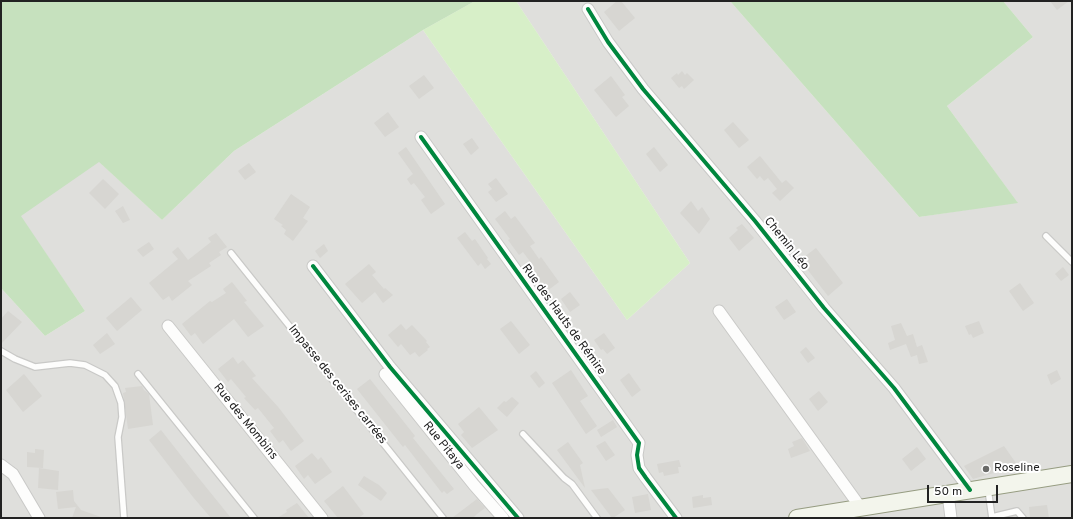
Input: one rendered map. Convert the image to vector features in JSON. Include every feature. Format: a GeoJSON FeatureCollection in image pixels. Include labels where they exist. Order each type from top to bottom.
{"type":"FeatureCollection","features":[{"type":"Feature","properties":{"kind":"main road"},"geometry":{"type":"LineString","coordinates":[[801,518],[1072,474]]}},
{"type":"Feature","properties":{"kind":"street","name":"Chemin Léo"},"geometry":{"type":"LineString","coordinates":[[588,9],[608,42],[643,88],[755,221],[824,308],[894,388],[970,490]]}},
{"type":"Feature","properties":{"kind":"street","name":"Rue des Hauts de Rémire"},"geometry":{"type":"LineString","coordinates":[[421,137],[639,442],[637,455],[639,468],[676,518]]}},
{"type":"Feature","properties":{"kind":"street"},"geometry":{"type":"LineString","coordinates":[[313,266],[390,367],[518,518]]}},
{"type":"Feature","properties":{"kind":"street"},"geometry":{"type":"LineString","coordinates":[[718,312],[861,508]]}},
{"type":"Feature","properties":{"kind":"street","name":"Rue des Mombins"},"geometry":{"type":"LineString","coordinates":[[168,326],[322,518]]}},
{"type":"Feature","properties":{"kind":"street","name":"Rue Pitaya"},"geometry":{"type":"LineString","coordinates":[[384,374],[502,518]]}},
{"type":"Feature","properties":{"kind":"street"},"geometry":{"type":"LineString","coordinates":[[1,465],[12,474],[39,518]]}},
{"type":"Feature","properties":{"kind":"street"},"geometry":{"type":"LineString","coordinates":[[948,494],[951,518]]}},
{"type":"Feature","properties":{"kind":"lane"},"geometry":{"type":"LineString","coordinates":[[1046,236],[1072,262]]}},
{"type":"Feature","properties":{"kind":"lane","name":"Impasse des cerises carrées"},"geometry":{"type":"LineString","coordinates":[[231,253],[442,518]]}},
{"type":"Feature","properties":{"kind":"lane"},"geometry":{"type":"LineString","coordinates":[[1,351],[15,359],[35,367],[70,363],[85,365],[105,375],[115,386],[121,403],[122,417],[118,437],[124,518]]}},
{"type":"Feature","properties":{"kind":"lane"},"geometry":{"type":"LineString","coordinates":[[138,374],[254,518]]}},
{"type":"Feature","properties":{"kind":"lane"},"geometry":{"type":"LineString","coordinates":[[523,434],[564,478],[572,484],[596,518]]}},
{"type":"Feature","properties":{"kind":"lane"},"geometry":{"type":"LineString","coordinates":[[987,487],[992,517],[1017,511],[1023,518]]}},
{"type":"Feature","properties":{"kind":"shaded area"},"geometry":{"type":"Polygon","coordinates":[[[516,1],[730,1],[919,217],[1017,202],[947,106],[1033,37],[1003,1],[1072,1],[1072,518],[1,518],[1,288],[45,336],[85,311],[20,216],[94,157],[162,220],[234,151],[423,30],[627,320],[690,263],[516,1]]]}},
{"type":"Feature","properties":{"kind":"green space"},"geometry":{"type":"Polygon","coordinates":[[[1,1],[475,1],[423,30],[234,151],[162,220],[99,162],[21,216],[85,311],[45,336],[1,288],[1,1]]]}},
{"type":"Feature","properties":{"kind":"green space"},"geometry":{"type":"Polygon","coordinates":[[[475,1],[516,1],[690,263],[627,320],[423,30],[475,1]]]}},
{"type":"Feature","properties":{"kind":"green space"},"geometry":{"type":"Polygon","coordinates":[[[730,1],[1003,1],[1033,37],[947,106],[1018,203],[919,217],[730,1]]]}},
{"type":"Feature","properties":{"kind":"building"},"geometry":{"type":"Polygon","coordinates":[[[617,1],[621,1],[635,18],[619,31],[604,12],[617,1]]]}},
{"type":"Feature","properties":{"kind":"building"},"geometry":{"type":"Polygon","coordinates":[[[1050,1],[1069,1],[1057,10],[1050,1]]]}},
{"type":"Feature","properties":{"kind":"building"},"geometry":{"type":"Polygon","coordinates":[[[682,71],[685,75],[687,73],[694,80],[684,89],[682,86],[679,88],[671,78],[677,73],[678,75],[682,71]]]}},
{"type":"Feature","properties":{"kind":"building"},"geometry":{"type":"Polygon","coordinates":[[[424,75],[434,88],[419,99],[409,86],[424,75]]]}},
{"type":"Feature","properties":{"kind":"building"},"geometry":{"type":"Polygon","coordinates":[[[611,76],[625,95],[622,97],[629,106],[616,117],[594,90],[611,76]]]}},
{"type":"Feature","properties":{"kind":"building"},"geometry":{"type":"Polygon","coordinates":[[[388,112],[399,127],[385,137],[374,123],[388,112]]]}},
{"type":"Feature","properties":{"kind":"building"},"geometry":{"type":"Polygon","coordinates":[[[733,122],[749,140],[739,148],[724,130],[733,122]]]}},
{"type":"Feature","properties":{"kind":"building"},"geometry":{"type":"Polygon","coordinates":[[[472,138],[479,148],[471,155],[463,144],[472,138]]]}},
{"type":"Feature","properties":{"kind":"building"},"geometry":{"type":"Polygon","coordinates":[[[406,147],[445,204],[431,214],[421,200],[425,197],[414,183],[411,185],[407,179],[413,174],[398,153],[406,147]]]}},
{"type":"Feature","properties":{"kind":"building"},"geometry":{"type":"Polygon","coordinates":[[[654,147],[668,165],[660,172],[646,154],[654,147]]]}},
{"type":"Feature","properties":{"kind":"building"},"geometry":{"type":"Polygon","coordinates":[[[760,156],[782,183],[786,180],[794,188],[780,201],[772,193],[777,189],[768,178],[764,181],[760,176],[757,179],[747,167],[760,156]]]}},
{"type":"Feature","properties":{"kind":"building"},"geometry":{"type":"Polygon","coordinates":[[[249,163],[256,172],[245,180],[238,171],[249,163]]]}},
{"type":"Feature","properties":{"kind":"building"},"geometry":{"type":"Polygon","coordinates":[[[496,178],[508,194],[496,202],[488,192],[492,189],[488,184],[496,178]]]}},
{"type":"Feature","properties":{"kind":"building"},"geometry":{"type":"Polygon","coordinates":[[[103,179],[119,194],[105,209],[89,193],[103,179]]]}},
{"type":"Feature","properties":{"kind":"building"},"geometry":{"type":"Polygon","coordinates":[[[291,194],[310,207],[303,218],[308,221],[293,241],[284,234],[286,230],[281,226],[283,225],[274,219],[291,194]]]}},
{"type":"Feature","properties":{"kind":"building"},"geometry":{"type":"Polygon","coordinates":[[[691,201],[698,211],[702,207],[710,219],[699,234],[680,213],[691,201]]]}},
{"type":"Feature","properties":{"kind":"building"},"geometry":{"type":"Polygon","coordinates":[[[123,206],[130,220],[123,223],[115,211],[123,206]]]}},
{"type":"Feature","properties":{"kind":"building"},"geometry":{"type":"Polygon","coordinates":[[[505,211],[511,219],[515,216],[535,243],[530,246],[539,259],[541,257],[559,282],[547,291],[529,266],[532,264],[523,252],[519,255],[508,240],[510,239],[495,219],[505,211]]]}},
{"type":"Feature","properties":{"kind":"building"},"geometry":{"type":"Polygon","coordinates":[[[742,224],[754,238],[739,251],[729,238],[738,230],[736,228],[742,224]]]}},
{"type":"Feature","properties":{"kind":"building"},"geometry":{"type":"Polygon","coordinates":[[[465,232],[472,241],[475,239],[488,258],[487,259],[491,264],[485,269],[481,263],[478,266],[457,238],[465,232]]]}},
{"type":"Feature","properties":{"kind":"building"},"geometry":{"type":"Polygon","coordinates":[[[216,233],[227,247],[219,252],[221,255],[209,263],[211,266],[188,281],[192,285],[172,301],[169,296],[163,300],[149,283],[178,259],[172,252],[178,247],[188,260],[211,242],[208,238],[216,233]]]}},
{"type":"Feature","properties":{"kind":"building"},"geometry":{"type":"Polygon","coordinates":[[[149,242],[154,249],[143,257],[137,250],[149,242]]]}},
{"type":"Feature","properties":{"kind":"building"},"geometry":{"type":"Polygon","coordinates":[[[324,244],[328,251],[320,258],[315,251],[324,244]]]}},
{"type":"Feature","properties":{"kind":"building"},"geometry":{"type":"Polygon","coordinates":[[[816,248],[843,283],[828,296],[800,260],[816,248]]]}},
{"type":"Feature","properties":{"kind":"building"},"geometry":{"type":"Polygon","coordinates":[[[369,264],[376,272],[372,275],[384,289],[385,288],[393,295],[383,303],[375,292],[362,303],[345,284],[369,264]]]}},
{"type":"Feature","properties":{"kind":"building"},"geometry":{"type":"Polygon","coordinates":[[[1063,267],[1069,275],[1061,281],[1055,274],[1063,267]]]}},
{"type":"Feature","properties":{"kind":"building"},"geometry":{"type":"Polygon","coordinates":[[[232,282],[247,301],[244,302],[264,326],[248,337],[234,319],[203,344],[195,333],[191,336],[182,324],[210,301],[212,302],[226,293],[223,289],[232,282]]]}},
{"type":"Feature","properties":{"kind":"building"},"geometry":{"type":"Polygon","coordinates":[[[1020,283],[1034,303],[1023,311],[1009,291],[1020,283]]]}},
{"type":"Feature","properties":{"kind":"building"},"geometry":{"type":"Polygon","coordinates":[[[570,292],[580,305],[570,312],[561,299],[570,292]]]}},
{"type":"Feature","properties":{"kind":"building"},"geometry":{"type":"Polygon","coordinates":[[[131,297],[142,310],[117,331],[106,318],[131,297]]]}},
{"type":"Feature","properties":{"kind":"building"},"geometry":{"type":"Polygon","coordinates":[[[787,299],[796,312],[784,320],[775,307],[787,299]]]}},
{"type":"Feature","properties":{"kind":"building"},"geometry":{"type":"Polygon","coordinates":[[[8,311],[22,322],[1,344],[1,319],[8,311]]]}},
{"type":"Feature","properties":{"kind":"building"},"geometry":{"type":"Polygon","coordinates":[[[511,321],[530,345],[519,354],[500,329],[511,321]]]}},
{"type":"Feature","properties":{"kind":"building"},"geometry":{"type":"Polygon","coordinates":[[[979,321],[984,333],[973,338],[971,334],[969,335],[965,326],[979,321]]]}},
{"type":"Feature","properties":{"kind":"building"},"geometry":{"type":"Polygon","coordinates":[[[901,323],[907,336],[913,334],[917,347],[922,345],[928,362],[919,364],[917,355],[911,357],[906,344],[890,350],[888,343],[895,340],[891,326],[901,323]]]}},
{"type":"Feature","properties":{"kind":"building"},"geometry":{"type":"Polygon","coordinates":[[[401,324],[406,330],[412,325],[427,341],[426,342],[430,347],[419,357],[415,352],[410,355],[401,344],[398,347],[388,335],[401,324]]]}},
{"type":"Feature","properties":{"kind":"building"},"geometry":{"type":"Polygon","coordinates":[[[107,333],[115,344],[100,354],[93,345],[107,333]]]}},
{"type":"Feature","properties":{"kind":"building"},"geometry":{"type":"Polygon","coordinates":[[[604,333],[615,348],[607,354],[603,349],[601,350],[594,340],[604,333]]]}},
{"type":"Feature","properties":{"kind":"building"},"geometry":{"type":"Polygon","coordinates":[[[806,347],[815,358],[808,363],[800,352],[806,347]]]}},
{"type":"Feature","properties":{"kind":"building"},"geometry":{"type":"Polygon","coordinates":[[[233,357],[238,364],[243,360],[256,376],[252,378],[279,408],[304,441],[291,451],[283,440],[279,443],[270,431],[274,428],[258,408],[255,410],[244,398],[246,397],[231,379],[228,382],[218,369],[233,357]]]}},
{"type":"Feature","properties":{"kind":"building"},"geometry":{"type":"Polygon","coordinates":[[[571,370],[588,396],[580,401],[597,426],[586,434],[552,383],[571,370]]]}},
{"type":"Feature","properties":{"kind":"building"},"geometry":{"type":"Polygon","coordinates":[[[1057,370],[1061,379],[1051,385],[1047,375],[1057,370]]]}},
{"type":"Feature","properties":{"kind":"building"},"geometry":{"type":"Polygon","coordinates":[[[536,371],[545,383],[539,388],[530,376],[536,371]]]}},
{"type":"Feature","properties":{"kind":"building"},"geometry":{"type":"Polygon","coordinates":[[[629,373],[641,390],[632,397],[620,380],[629,373]]]}},
{"type":"Feature","properties":{"kind":"building"},"geometry":{"type":"Polygon","coordinates":[[[24,374],[42,396],[23,412],[6,390],[24,374]]]}},
{"type":"Feature","properties":{"kind":"building"},"geometry":{"type":"Polygon","coordinates":[[[370,379],[415,436],[413,438],[454,489],[447,494],[444,491],[442,493],[405,445],[403,447],[357,389],[370,379]]]}},
{"type":"Feature","properties":{"kind":"building"},"geometry":{"type":"Polygon","coordinates":[[[142,386],[149,394],[153,425],[128,429],[123,393],[126,392],[125,388],[142,386]]]}},
{"type":"Feature","properties":{"kind":"building"},"geometry":{"type":"Polygon","coordinates":[[[819,391],[828,402],[818,411],[809,399],[819,391]]]}},
{"type":"Feature","properties":{"kind":"building"},"geometry":{"type":"Polygon","coordinates":[[[512,397],[519,403],[507,417],[497,408],[504,401],[506,402],[512,397]]]}},
{"type":"Feature","properties":{"kind":"building"},"geometry":{"type":"Polygon","coordinates":[[[479,407],[498,430],[472,448],[461,435],[464,432],[458,424],[479,407]]]}},
{"type":"Feature","properties":{"kind":"building"},"geometry":{"type":"Polygon","coordinates":[[[613,420],[617,427],[601,437],[597,430],[613,420]]]}},
{"type":"Feature","properties":{"kind":"building"},"geometry":{"type":"Polygon","coordinates":[[[161,430],[231,518],[211,518],[193,497],[149,440],[161,430]]]}},
{"type":"Feature","properties":{"kind":"building"},"geometry":{"type":"Polygon","coordinates":[[[802,438],[810,451],[791,458],[788,449],[794,446],[792,442],[802,438]]]}},
{"type":"Feature","properties":{"kind":"building"},"geometry":{"type":"Polygon","coordinates":[[[605,441],[615,455],[606,461],[596,446],[605,441]]]}},
{"type":"Feature","properties":{"kind":"building"},"geometry":{"type":"Polygon","coordinates":[[[568,442],[583,463],[580,465],[585,488],[557,450],[568,442]]]}},
{"type":"Feature","properties":{"kind":"building"},"geometry":{"type":"Polygon","coordinates":[[[1004,446],[1018,466],[973,479],[964,466],[1004,446]]]}},
{"type":"Feature","properties":{"kind":"building"},"geometry":{"type":"Polygon","coordinates":[[[917,447],[926,459],[911,471],[902,459],[917,447]]]}},
{"type":"Feature","properties":{"kind":"building"},"geometry":{"type":"Polygon","coordinates":[[[35,449],[44,450],[43,468],[27,467],[27,452],[35,453],[35,449]]]}},
{"type":"Feature","properties":{"kind":"building"},"geometry":{"type":"Polygon","coordinates":[[[312,453],[318,460],[321,457],[332,472],[315,484],[308,475],[304,479],[295,466],[312,453]]]}},
{"type":"Feature","properties":{"kind":"building"},"geometry":{"type":"Polygon","coordinates":[[[679,460],[681,467],[678,467],[679,473],[664,476],[663,472],[659,473],[657,464],[679,460]]]}},
{"type":"Feature","properties":{"kind":"building"},"geometry":{"type":"Polygon","coordinates":[[[39,468],[59,471],[58,490],[38,488],[39,468]]]}},
{"type":"Feature","properties":{"kind":"building"},"geometry":{"type":"Polygon","coordinates":[[[364,476],[379,485],[387,493],[381,501],[358,485],[364,476]]]}},
{"type":"Feature","properties":{"kind":"building"},"geometry":{"type":"Polygon","coordinates":[[[343,486],[364,514],[358,518],[338,518],[324,501],[343,486]]]}},
{"type":"Feature","properties":{"kind":"building"},"geometry":{"type":"Polygon","coordinates":[[[608,488],[625,510],[613,518],[591,490],[608,488]]]}},
{"type":"Feature","properties":{"kind":"building"},"geometry":{"type":"Polygon","coordinates":[[[73,490],[74,501],[81,510],[101,518],[72,518],[76,507],[58,509],[56,492],[73,490]]]}},
{"type":"Feature","properties":{"kind":"building"},"geometry":{"type":"Polygon","coordinates":[[[648,494],[651,510],[635,513],[632,497],[648,494]]]}},
{"type":"Feature","properties":{"kind":"building"},"geometry":{"type":"Polygon","coordinates":[[[703,495],[703,498],[711,497],[712,505],[693,508],[692,497],[703,495]]]}},
{"type":"Feature","properties":{"kind":"building"},"geometry":{"type":"Polygon","coordinates":[[[477,499],[485,508],[473,518],[452,518],[477,499]]]}},
{"type":"Feature","properties":{"kind":"building"},"geometry":{"type":"Polygon","coordinates":[[[297,503],[309,518],[277,518],[287,512],[286,510],[297,503]]]}},
{"type":"Feature","properties":{"kind":"building"},"geometry":{"type":"Polygon","coordinates":[[[1047,505],[1049,518],[1030,518],[1029,507],[1047,505]]]}},
{"type":"Feature","properties":{"kind":"cycle path"},"geometry":{"type":"LineString","coordinates":[[588,9],[608,42],[643,89],[755,221],[824,308],[894,388],[970,490]]}},
{"type":"Feature","properties":{"kind":"cycle path"},"geometry":{"type":"LineString","coordinates":[[421,137],[639,443],[637,455],[639,468],[676,518]]}},
{"type":"Feature","properties":{"kind":"cycle path"},"geometry":{"type":"LineString","coordinates":[[313,266],[390,367],[518,518]]}},
{"type":"Feature","properties":{"kind":"place","name":"Roseline"},"geometry":{"type":"Point","coordinates":[986,469]}}]}
